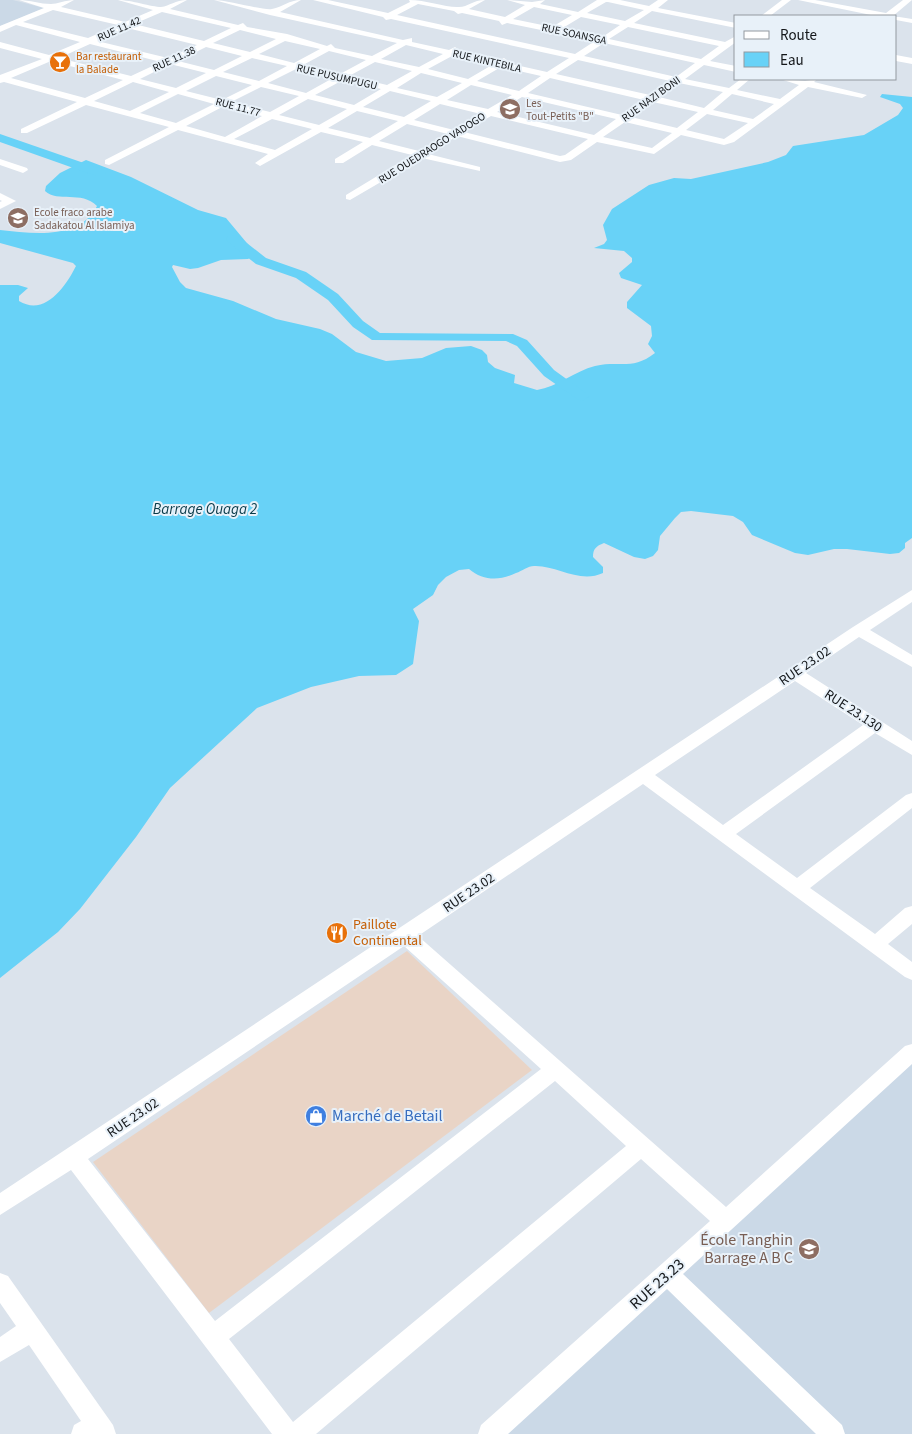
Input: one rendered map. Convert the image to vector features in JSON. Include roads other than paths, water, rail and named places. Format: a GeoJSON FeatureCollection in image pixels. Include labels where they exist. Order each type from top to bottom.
{"type":"FeatureCollection","features":[{"type":"Feature","properties":{"kind":"street","name":"RUE PUSUMPUGU"},"geometry":{"type":"LineString","coordinates":[[23,0],[294,67],[652,151],[678,131]]}},
{"type":"Feature","properties":{"kind":"street"},"geometry":{"type":"LineString","coordinates":[[0,29],[70,0]]}},
{"type":"Feature","properties":{"kind":"street"},"geometry":{"type":"LineString","coordinates":[[122,0],[728,142],[783,103],[810,81]]}},
{"type":"Feature","properties":{"kind":"street","name":"RUE 11.42"},"geometry":{"type":"LineString","coordinates":[[1,79],[52,59],[183,0]]}},
{"type":"Feature","properties":{"kind":"street","name":"RUE KINTEBILA"},"geometry":{"type":"LineString","coordinates":[[218,0],[755,122]]}},
{"type":"Feature","properties":{"kind":"street","name":"RUE 11.38"},"geometry":{"type":"LineString","coordinates":[[24,131],[297,0]]}},
{"type":"Feature","properties":{"kind":"street"},"geometry":{"type":"LineString","coordinates":[[317,0],[783,103]]}},
{"type":"Feature","properties":{"kind":"street"},"geometry":{"type":"LineString","coordinates":[[131,114],[358,0]]}},
{"type":"Feature","properties":{"kind":"street"},"geometry":{"type":"LineString","coordinates":[[109,162],[224,104],[416,0]]}},
{"type":"Feature","properties":{"kind":"street","name":"RUE SOANSGA"},"geometry":{"type":"LineString","coordinates":[[416,0],[734,69]]}},
{"type":"Feature","properties":{"kind":"street"},"geometry":{"type":"LineString","coordinates":[[226,140],[481,0]]}},
{"type":"Feature","properties":{"kind":"street"},"geometry":{"type":"LineString","coordinates":[[511,0],[537,2],[579,14],[726,45]]}},
{"type":"Feature","properties":{"kind":"street"},"geometry":{"type":"LineString","coordinates":[[339,161],[603,0]]}},
{"type":"Feature","properties":{"kind":"street"},"geometry":{"type":"LineString","coordinates":[[608,0],[734,26]]}},
{"type":"Feature","properties":{"kind":"street","name":"RUE OUEDRAOGO VADOGO"},"geometry":{"type":"LineString","coordinates":[[350,197],[520,94],[664,0]]}},
{"type":"Feature","properties":{"kind":"street"},"geometry":{"type":"LineString","coordinates":[[766,15],[787,0]]}},
{"type":"Feature","properties":{"kind":"street"},"geometry":{"type":"LineString","coordinates":[[802,0],[883,15]]}},
{"type":"Feature","properties":{"kind":"street"},"geometry":{"type":"LineString","coordinates":[[827,15],[847,0]]}},
{"type":"Feature","properties":{"kind":"street"},"geometry":{"type":"LineString","coordinates":[[889,15],[906,0]]}},
{"type":"Feature","properties":{"kind":"street"},"geometry":{"type":"LineString","coordinates":[[260,163],[537,2]]}},
{"type":"Feature","properties":{"kind":"street"},"geometry":{"type":"LineString","coordinates":[[897,18],[912,21]]}},
{"type":"Feature","properties":{"kind":"street"},"geometry":{"type":"LineString","coordinates":[[16,23],[456,133]]}},
{"type":"Feature","properties":{"kind":"street","name":"RUE NAZI BONI"},"geometry":{"type":"LineString","coordinates":[[456,133],[566,159],[734,39]]}},
{"type":"Feature","properties":{"kind":"street","name":"RUE 11.77"},"geometry":{"type":"LineString","coordinates":[[0,45],[476,169]]}},
{"type":"Feature","properties":{"kind":"street"},"geometry":{"type":"LineString","coordinates":[[904,60],[912,52]]}},
{"type":"Feature","properties":{"kind":"street"},"geometry":{"type":"LineString","coordinates":[[1,79],[276,154]]}},
{"type":"Feature","properties":{"kind":"street"},"geometry":{"type":"LineString","coordinates":[[678,131],[745,80]]}},
{"type":"Feature","properties":{"kind":"street"},"geometry":{"type":"LineString","coordinates":[[797,80],[810,81],[862,95]]}},
{"type":"Feature","properties":{"kind":"street"},"geometry":{"type":"LineString","coordinates":[[0,162],[23,170]]}},
{"type":"Feature","properties":{"kind":"street"},"geometry":{"type":"LineString","coordinates":[[0,196],[10,200],[0,206]]}},
{"type":"Feature","properties":{"kind":"street","name":"RUE 23.02"},"geometry":{"type":"LineString","coordinates":[[0,1205],[74,1158],[912,595]]}},
{"type":"Feature","properties":{"kind":"street"},"geometry":{"type":"LineString","coordinates":[[858,630],[912,662]]}},
{"type":"Feature","properties":{"kind":"street","name":"RUE 23.130"},"geometry":{"type":"LineString","coordinates":[[794,673],[912,749]]}},
{"type":"Feature","properties":{"kind":"street"},"geometry":{"type":"LineString","coordinates":[[724,832],[875,725]]}},
{"type":"Feature","properties":{"kind":"street"},"geometry":{"type":"LineString","coordinates":[[643,775],[724,832],[912,972]]}},
{"type":"Feature","properties":{"kind":"street"},"geometry":{"type":"LineString","coordinates":[[797,888],[912,799]]}},
{"type":"Feature","properties":{"kind":"street"},"geometry":{"type":"LineString","coordinates":[[875,945],[912,913]]}},
{"type":"Feature","properties":{"kind":"street"},"geometry":{"type":"LineString","coordinates":[[405,936],[726,1221]]}},
{"type":"Feature","properties":{"kind":"street","name":"RUE 23.23"},"geometry":{"type":"LineString","coordinates":[[490,1434],[912,1052]]}},
{"type":"Feature","properties":{"kind":"street"},"geometry":{"type":"LineString","coordinates":[[213,1336],[554,1070]]}},
{"type":"Feature","properties":{"kind":"street"},"geometry":{"type":"LineString","coordinates":[[296,1434],[640,1146]]}},
{"type":"Feature","properties":{"kind":"street"},"geometry":{"type":"LineString","coordinates":[[74,1158],[288,1434]]}},
{"type":"Feature","properties":{"kind":"street"},"geometry":{"type":"LineString","coordinates":[[667,1274],[833,1434]]}},
{"type":"Feature","properties":{"kind":"street"},"geometry":{"type":"LineString","coordinates":[[0,1284],[95,1431]]}},
{"type":"Feature","properties":{"kind":"street"},"geometry":{"type":"LineString","coordinates":[[0,1350],[31,1330]]}},
{"type":"Feature","properties":{"kind":"water","name":"Barrage Ouaga 2"},"geometry":{"type":"Polygon","coordinates":[[[882,94],[912,97],[912,538],[905,543],[905,548],[899,553],[890,554],[847,549],[834,549],[808,555],[795,553],[752,535],[743,522],[733,516],[691,511],[681,512],[675,518],[660,536],[658,550],[653,556],[645,559],[634,557],[604,543],[599,545],[594,550],[593,557],[603,567],[603,573],[594,576],[577,575],[543,566],[534,566],[510,576],[498,578],[486,578],[469,569],[459,570],[446,577],[438,585],[433,595],[413,609],[419,621],[413,664],[396,675],[359,676],[311,687],[257,708],[170,788],[136,837],[80,909],[58,932],[0,978],[0,285],[18,285],[28,288],[19,296],[19,301],[29,305],[37,305],[54,297],[67,282],[76,266],[73,263],[0,243],[0,230],[40,233],[54,232],[67,230],[79,225],[89,217],[97,206],[91,201],[77,197],[56,196],[45,191],[46,186],[60,173],[86,160],[131,177],[198,210],[226,218],[256,254],[248,259],[221,260],[198,268],[190,269],[173,265],[172,267],[180,282],[186,288],[233,301],[276,319],[320,329],[332,334],[356,352],[386,361],[422,358],[446,348],[471,346],[482,350],[487,355],[488,362],[495,368],[515,375],[514,383],[537,390],[552,386],[588,368],[604,364],[639,362],[655,353],[648,344],[652,336],[651,326],[627,308],[627,302],[642,285],[621,278],[619,273],[632,262],[632,258],[624,251],[594,248],[604,244],[607,240],[603,225],[612,209],[649,185],[674,178],[691,179],[768,162],[786,155],[793,146],[864,135],[898,115],[903,108],[900,104],[880,97],[882,94]]]}},
{"type":"Feature","properties":{"kind":"waterway"},"geometry":{"type":"LineString","coordinates":[[0,138],[100,173]]}},
{"type":"Feature","properties":{"kind":"waterway"},"geometry":{"type":"LineString","coordinates":[[233,239],[261,261],[301,275],[333,297],[358,324],[377,337],[508,337],[522,343],[549,373],[582,396]]}},
{"type":"Feature","properties":{"kind":"place","name":"Bar restaurant la Balade"},"geometry":{"type":"Point","coordinates":[60,62]}},
{"type":"Feature","properties":{"kind":"place","name":"Les Tout-Petits \"B\""},"geometry":{"type":"Point","coordinates":[510,109]}},
{"type":"Feature","properties":{"kind":"place","name":"Ecole fraco arabe Sadakatou Al Islamiya"},"geometry":{"type":"Point","coordinates":[18,218]}},
{"type":"Feature","properties":{"kind":"place","name":"Paillote Continental"},"geometry":{"type":"Point","coordinates":[337,933]}},
{"type":"Feature","properties":{"kind":"place","name":"Marché de Betail"},"geometry":{"type":"Point","coordinates":[316,1116]}},
{"type":"Feature","properties":{"kind":"place","name":"École Tanghin Barrage A B C"},"geometry":{"type":"Point","coordinates":[809,1249]}}]}
